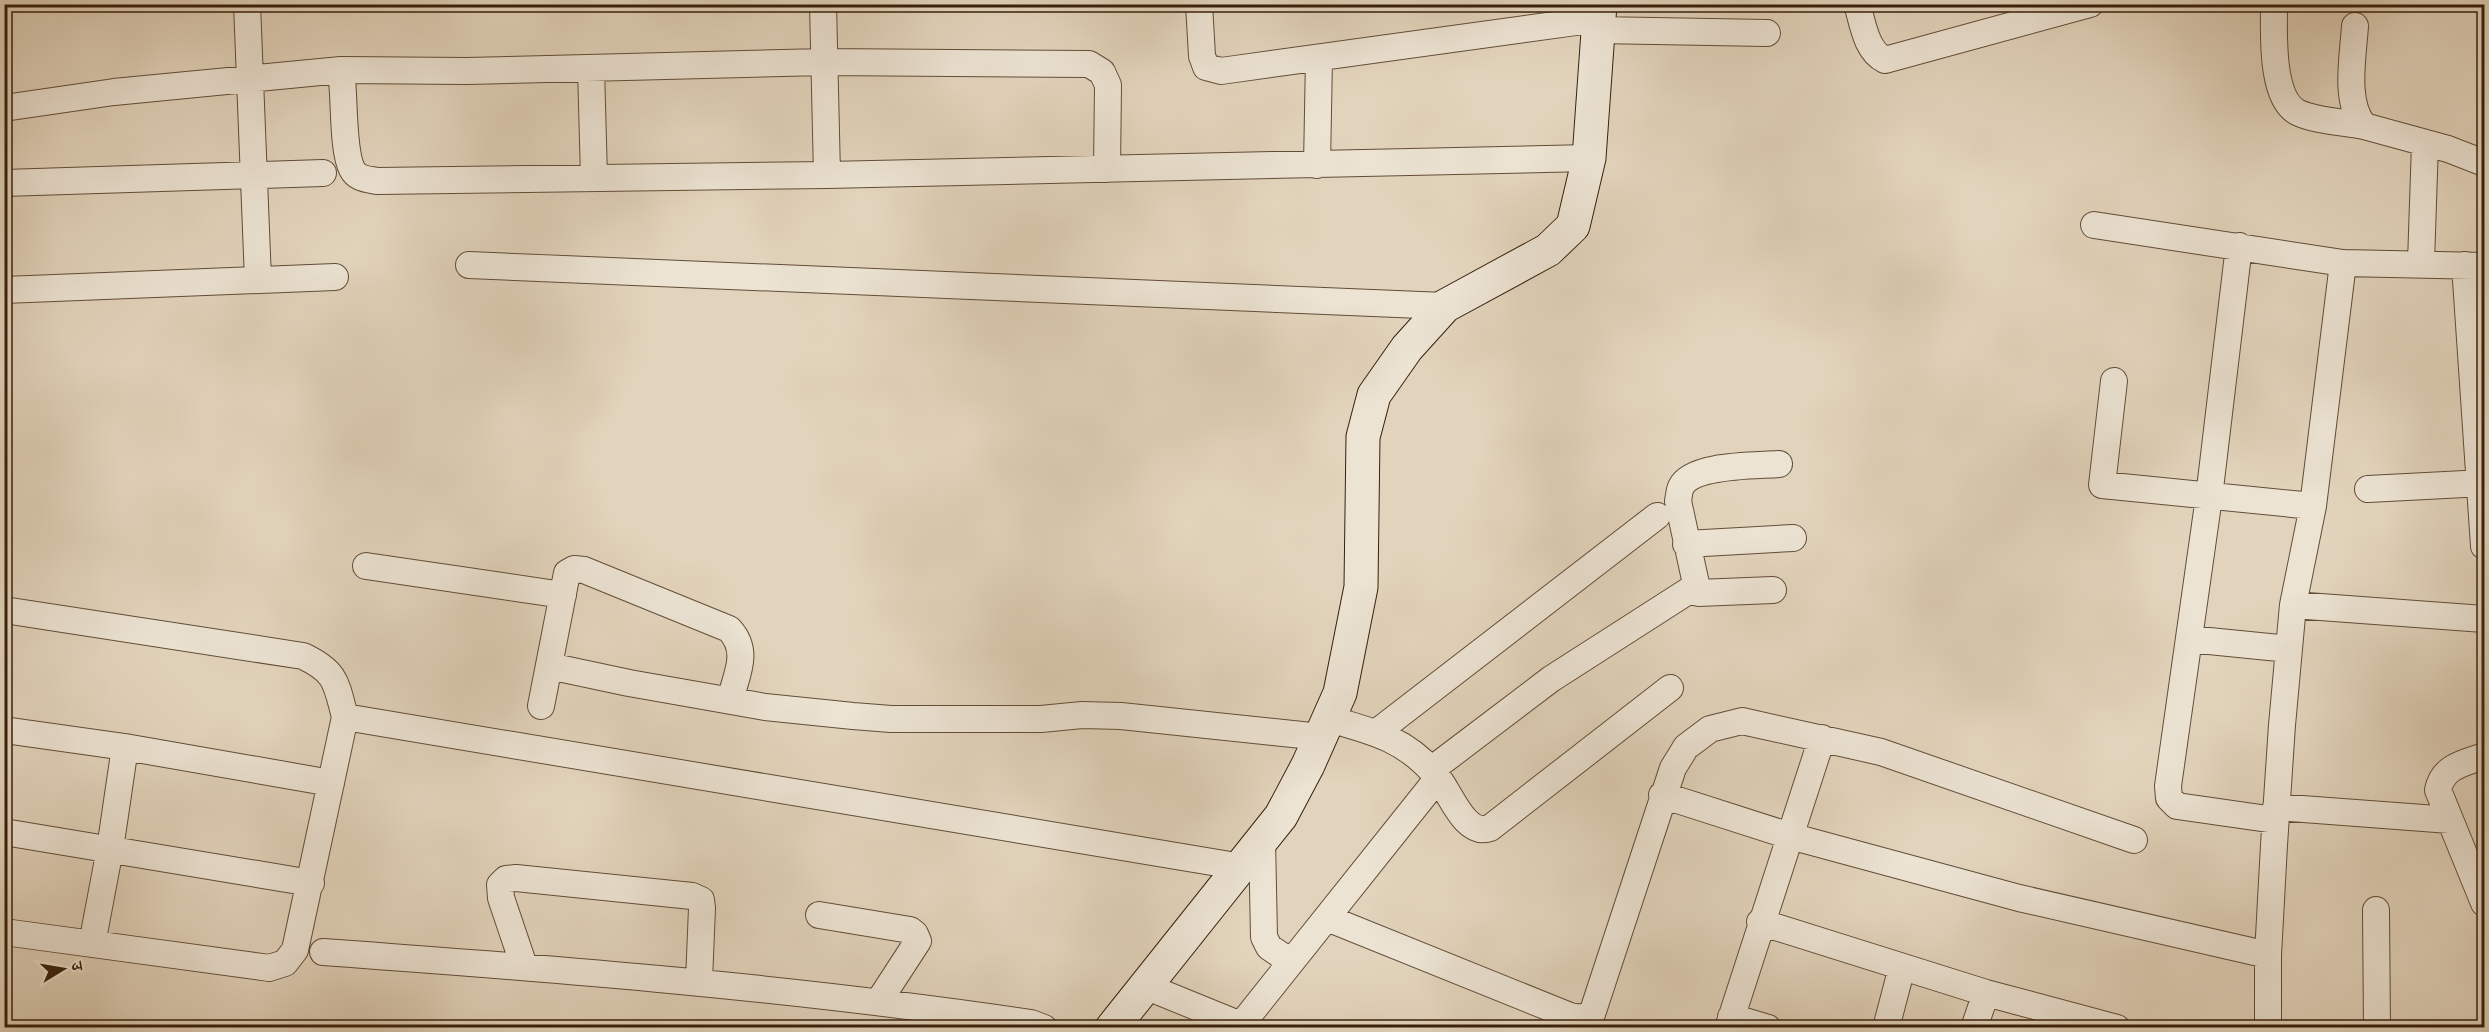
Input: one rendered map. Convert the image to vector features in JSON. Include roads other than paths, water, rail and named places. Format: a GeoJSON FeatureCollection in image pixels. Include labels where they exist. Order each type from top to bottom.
{"type":"FeatureCollection","features":[{"type":"Feature","properties":{"kind":"main road"},"geometry":{"type":"LineString","coordinates":[[1112,1028],[1281,816],[1340,693],[1361,587],[1363,437],[1374,395],[1407,348],[1445,306],[1548,250],[1573,226],[1578,214],[1589,159],[1596,78],[1598,18]]}},
{"type":"Feature","properties":{"kind":"street"},"geometry":{"type":"LineString","coordinates":[[247,4],[258,280]]}},
{"type":"Feature","properties":{"kind":"street"},"geometry":{"type":"LineString","coordinates":[[823,4],[827,175]]}},
{"type":"Feature","properties":{"kind":"street"},"geometry":{"type":"LineString","coordinates":[[1199,4],[1202,56],[1206,67],[1221,71],[1598,18],[1767,33]]}},
{"type":"Feature","properties":{"kind":"street"},"geometry":{"type":"LineString","coordinates":[[1857,4],[1870,47],[1876,56],[1885,60],[2090,4]]}},
{"type":"Feature","properties":{"kind":"street"},"geometry":{"type":"LineString","coordinates":[[2274,4],[2278,85],[2287,105],[2300,113],[2364,126],[2484,163]]}},
{"type":"Feature","properties":{"kind":"street"},"geometry":{"type":"LineString","coordinates":[[2355,26],[2352,102],[2356,117],[2364,126]]}},
{"type":"Feature","properties":{"kind":"street"},"geometry":{"type":"LineString","coordinates":[[1317,165],[1318,58]]}},
{"type":"Feature","properties":{"kind":"street"},"geometry":{"type":"LineString","coordinates":[[4,108],[114,92],[340,70],[466,71],[824,62],[1089,64],[1102,72],[1108,85],[1107,169]]}},
{"type":"Feature","properties":{"kind":"street"},"geometry":{"type":"LineString","coordinates":[[591,68],[594,178]]}},
{"type":"Feature","properties":{"kind":"street"},"geometry":{"type":"LineString","coordinates":[[340,70],[344,88],[348,154],[353,170],[362,178],[377,181],[827,175],[1589,159]]}},
{"type":"Feature","properties":{"kind":"street"},"geometry":{"type":"LineString","coordinates":[[2421,263],[2425,143]]}},
{"type":"Feature","properties":{"kind":"street"},"geometry":{"type":"LineString","coordinates":[[4,183],[323,172]]}},
{"type":"Feature","properties":{"kind":"street"},"geometry":{"type":"LineString","coordinates":[[2094,225],[2343,263],[2475,265],[2484,546]]}},
{"type":"Feature","properties":{"kind":"street"},"geometry":{"type":"LineString","coordinates":[[2240,246],[2209,497],[2168,786],[2169,798],[2177,806],[2276,814],[2450,820]]}},
{"type":"Feature","properties":{"kind":"street"},"geometry":{"type":"LineString","coordinates":[[2268,1028],[2268,955],[2276,814],[2293,605],[2313,506],[2343,263]]}},
{"type":"Feature","properties":{"kind":"street"},"geometry":{"type":"LineString","coordinates":[[469,265],[1445,306]]}},
{"type":"Feature","properties":{"kind":"street"},"geometry":{"type":"LineString","coordinates":[[4,290],[335,277]]}},
{"type":"Feature","properties":{"kind":"street"},"geometry":{"type":"LineString","coordinates":[[2114,381],[2102,485],[2313,506]]}},
{"type":"Feature","properties":{"kind":"street"},"geometry":{"type":"LineString","coordinates":[[1773,590],[1698,593],[1678,501],[1680,488],[1689,478],[1703,471],[1779,464]]}},
{"type":"Feature","properties":{"kind":"street"},"geometry":{"type":"LineString","coordinates":[[2368,489],[2482,483]]}},
{"type":"Feature","properties":{"kind":"street"},"geometry":{"type":"LineString","coordinates":[[1377,732],[1658,516]]}},
{"type":"Feature","properties":{"kind":"street"},"geometry":{"type":"LineString","coordinates":[[1686,543],[1793,538]]}},
{"type":"Feature","properties":{"kind":"street"},"geometry":{"type":"LineString","coordinates":[[366,566],[563,595]]}},
{"type":"Feature","properties":{"kind":"street"},"geometry":{"type":"LineString","coordinates":[[541,706],[567,573],[574,569],[584,570],[729,629],[738,639],[742,651],[730,700]]}},
{"type":"Feature","properties":{"kind":"street"},"geometry":{"type":"LineString","coordinates":[[1145,986],[1244,1026],[1435,774],[1551,678],[1696,586]]}},
{"type":"Feature","properties":{"kind":"street"},"geometry":{"type":"LineString","coordinates":[[2293,605],[2484,619]]}},
{"type":"Feature","properties":{"kind":"street"},"geometry":{"type":"LineString","coordinates":[[4,610],[303,656],[324,666],[337,685],[345,717],[295,950],[285,963],[269,968],[4,932]]}},
{"type":"Feature","properties":{"kind":"street"},"geometry":{"type":"LineString","coordinates":[[2189,639],[2289,649]]}},
{"type":"Feature","properties":{"kind":"street"},"geometry":{"type":"LineString","coordinates":[[549,666],[765,707],[891,719],[1041,719],[1082,715],[1121,716],[1377,732],[1395,740],[1414,753],[1435,774],[1474,829],[1483,831],[1490,828],[1670,688]]}},
{"type":"Feature","properties":{"kind":"street"},"geometry":{"type":"LineString","coordinates":[[345,717],[1242,867]]}},
{"type":"Feature","properties":{"kind":"street"},"geometry":{"type":"LineString","coordinates":[[1327,918],[1570,1016],[1581,1018],[1592,1014],[1662,795],[1673,768],[1686,747],[1710,729],[1742,721],[1881,752],[2134,840]]}},
{"type":"Feature","properties":{"kind":"street"},"geometry":{"type":"LineString","coordinates":[[4,730],[125,747],[331,783]]}},
{"type":"Feature","properties":{"kind":"street"},"geometry":{"type":"LineString","coordinates":[[1768,1028],[1729,1022],[1822,738]]}},
{"type":"Feature","properties":{"kind":"street"},"geometry":{"type":"LineString","coordinates":[[92,944],[110,849],[125,747]]}},
{"type":"Feature","properties":{"kind":"street"},"geometry":{"type":"LineString","coordinates":[[2484,756],[2450,769],[2440,778],[2438,790],[2484,903]]}},
{"type":"Feature","properties":{"kind":"street"},"geometry":{"type":"LineString","coordinates":[[1662,795],[1790,836],[2019,898],[2268,955]]}},
{"type":"Feature","properties":{"kind":"street"},"geometry":{"type":"LineString","coordinates":[[4,832],[311,883]]}},
{"type":"Feature","properties":{"kind":"street"},"geometry":{"type":"LineString","coordinates":[[1262,840],[1264,937],[1269,947],[1291,962]]}},
{"type":"Feature","properties":{"kind":"street"},"geometry":{"type":"LineString","coordinates":[[524,966],[501,898],[500,885],[506,879],[516,878],[692,896],[700,900],[702,908],[699,981]]}},
{"type":"Feature","properties":{"kind":"street"},"geometry":{"type":"LineString","coordinates":[[2376,910],[2377,1028]]}},
{"type":"Feature","properties":{"kind":"street"},"geometry":{"type":"LineString","coordinates":[[819,915],[910,930],[915,934],[918,941],[879,1001]]}},
{"type":"Feature","properties":{"kind":"street"},"geometry":{"type":"LineString","coordinates":[[1761,922],[1986,993],[2117,1028]]}},
{"type":"Feature","properties":{"kind":"street"},"geometry":{"type":"LineString","coordinates":[[323,952],[699,981],[879,1001],[1031,1023],[1044,1028]]}},
{"type":"Feature","properties":{"kind":"street"},"geometry":{"type":"LineString","coordinates":[[1886,1028],[1902,967]]}},
{"type":"Feature","properties":{"kind":"street"},"geometry":{"type":"LineString","coordinates":[[1974,1028],[1986,993]]}}]}
